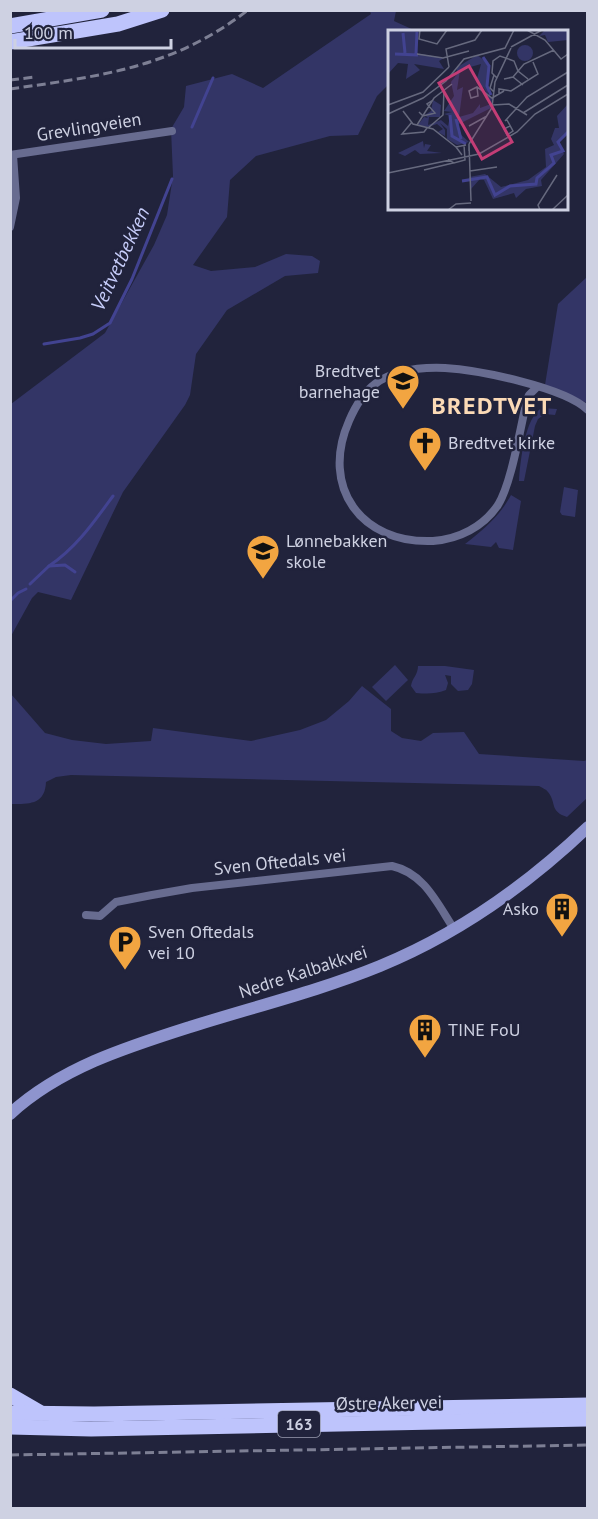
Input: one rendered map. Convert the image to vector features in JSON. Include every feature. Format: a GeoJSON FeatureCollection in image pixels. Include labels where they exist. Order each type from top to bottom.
{"type":"FeatureCollection","features":[{"type":"Feature","properties":{"kind":"highway"},"geometry":{"type":"LineString","coordinates":[[10,26],[102,10]]}},
{"type":"Feature","properties":{"kind":"highway"},"geometry":{"type":"LineString","coordinates":[[10,42],[118,24],[162,10]]}},
{"type":"Feature","properties":{"kind":"highway"},"geometry":{"type":"LineString","coordinates":[[10,1395],[44,1414]]}},
{"type":"Feature","properties":{"kind":"highway","name":"Østre Aker vei"},"geometry":{"type":"LineString","coordinates":[[10,1413],[588,1405]]}},
{"type":"Feature","properties":{"kind":"highway","name":"Østre Aker vei"},"geometry":{"type":"LineString","coordinates":[[10,1427],[91,1429],[588,1419]]}},
{"type":"Feature","properties":{"kind":"main road","name":"Nedre Kalbakkvei"},"geometry":{"type":"LineString","coordinates":[[10,1114],[56,1081],[112,1053],[380,966],[481,913],[557,855],[588,827]]}},
{"type":"Feature","properties":{"kind":"street","name":"Grevlingveien"},"geometry":{"type":"LineString","coordinates":[[12,155],[172,131]]}},
{"type":"Feature","properties":{"kind":"street"},"geometry":{"type":"LineString","coordinates":[[10,227],[16,198],[12,155]]}},
{"type":"Feature","properties":{"kind":"street"},"geometry":{"type":"LineString","coordinates":[[537,387],[527,400],[503,495],[481,525],[445,540],[408,540],[392,536],[367,523],[345,496],[339,472],[340,448],[345,429],[360,399],[375,384],[397,372],[423,367],[454,369],[537,387],[581,403],[588,410]]}},
{"type":"Feature","properties":{"kind":"street","name":"Sven Oftedals vei"},"geometry":{"type":"LineString","coordinates":[[86,915],[100,916],[117,902],[192,888],[392,866],[404,869],[428,888],[454,929]]}},
{"type":"Feature","properties":{"kind":"shaded area"},"geometry":{"type":"Polygon","coordinates":[[[370,11],[396,11],[394,21],[414,30],[388,30],[388,85],[377,96],[358,135],[330,136],[256,156],[230,180],[227,217],[193,265],[211,271],[255,267],[286,254],[312,256],[320,261],[318,273],[285,276],[227,310],[196,354],[190,395],[185,405],[123,492],[71,600],[38,592],[32,598],[11,636],[11,404],[105,333],[154,245],[167,215],[173,176],[171,129],[184,107],[186,86],[232,74],[263,88],[371,14],[370,11]]]}},
{"type":"Feature","properties":{"kind":"shaded area"},"geometry":{"type":"Polygon","coordinates":[[[587,277],[587,403],[545,385],[558,304],[587,277]]]}},
{"type":"Feature","properties":{"kind":"shaded area"},"geometry":{"type":"Polygon","coordinates":[[[542,408],[557,409],[555,415],[545,414],[538,419],[524,481],[519,481],[522,452],[531,420],[542,408]]]}},
{"type":"Feature","properties":{"kind":"shaded area"},"geometry":{"type":"Polygon","coordinates":[[[564,487],[578,490],[575,517],[562,515],[560,512],[564,487]]]}},
{"type":"Feature","properties":{"kind":"shaded area"},"geometry":{"type":"Polygon","coordinates":[[[511,495],[521,501],[513,550],[499,548],[496,542],[491,547],[465,544],[485,528],[511,495]]]}},
{"type":"Feature","properties":{"kind":"shaded area"},"geometry":{"type":"Polygon","coordinates":[[[395,665],[408,680],[386,701],[372,687],[395,665]]]}},
{"type":"Feature","properties":{"kind":"shaded area"},"geometry":{"type":"Polygon","coordinates":[[[418,666],[445,666],[474,670],[472,684],[468,690],[458,691],[451,684],[451,676],[445,675],[448,683],[446,690],[416,693],[411,686],[418,666]]]}},
{"type":"Feature","properties":{"kind":"shaded area"},"geometry":{"type":"Polygon","coordinates":[[[362,686],[391,709],[391,731],[402,738],[421,741],[433,733],[464,732],[479,754],[587,760],[587,798],[567,817],[555,809],[551,796],[539,786],[71,775],[56,777],[46,782],[43,795],[35,802],[11,804],[11,694],[45,733],[72,740],[106,744],[151,741],[153,728],[251,741],[300,730],[326,720],[349,701],[362,686]]]}},
{"type":"Feature","properties":{"kind":"waterway","name":"Veitvetbekken"},"geometry":{"type":"LineString","coordinates":[[192,127],[213,78]]}},
{"type":"Feature","properties":{"kind":"waterway","name":"Veitvetbekken"},"geometry":{"type":"LineString","coordinates":[[44,344],[93,334],[110,323],[132,279],[172,179]]}},
{"type":"Feature","properties":{"kind":"waterway"},"geometry":{"type":"LineString","coordinates":[[49,566],[76,543],[113,496]]}},
{"type":"Feature","properties":{"kind":"waterway"},"geometry":{"type":"LineString","coordinates":[[30,584],[49,566],[65,565],[75,572]]}},
{"type":"Feature","properties":{"kind":"waterway"},"geometry":{"type":"LineString","coordinates":[[10,601],[26,589]]}},
{"type":"Feature","properties":{"kind":"railway"},"geometry":{"type":"LineString","coordinates":[[10,89],[106,74],[164,57],[220,30],[248,10]]}},
{"type":"Feature","properties":{"kind":"railway"},"geometry":{"type":"LineString","coordinates":[[10,80],[35,77]]}},
{"type":"Feature","properties":{"kind":"railway"},"geometry":{"type":"LineString","coordinates":[[10,1455],[588,1445]]}},
{"type":"Feature","properties":{"kind":"place","name":"Bredtvet barnehage"},"geometry":{"type":"Point","coordinates":[403,410]}},
{"type":"Feature","properties":{"kind":"place","name":"Bredtvet kirke"},"geometry":{"type":"Point","coordinates":[425,472]}},
{"type":"Feature","properties":{"kind":"place","name":"Lønnebakken skole"},"geometry":{"type":"Point","coordinates":[263,580]}},
{"type":"Feature","properties":{"kind":"place","name":"Asko"},"geometry":{"type":"Point","coordinates":[562,938]}},
{"type":"Feature","properties":{"kind":"place","name":"Sven Oftedals vei 10"},"geometry":{"type":"Point","coordinates":[125,971]}},
{"type":"Feature","properties":{"kind":"place","name":"TINE FoU"},"geometry":{"type":"Point","coordinates":[425,1059]}},
{"type":"Feature","properties":{"kind":"district","name":"BREDTVET"},"geometry":{"type":"Point","coordinates":[492,406]}}]}
